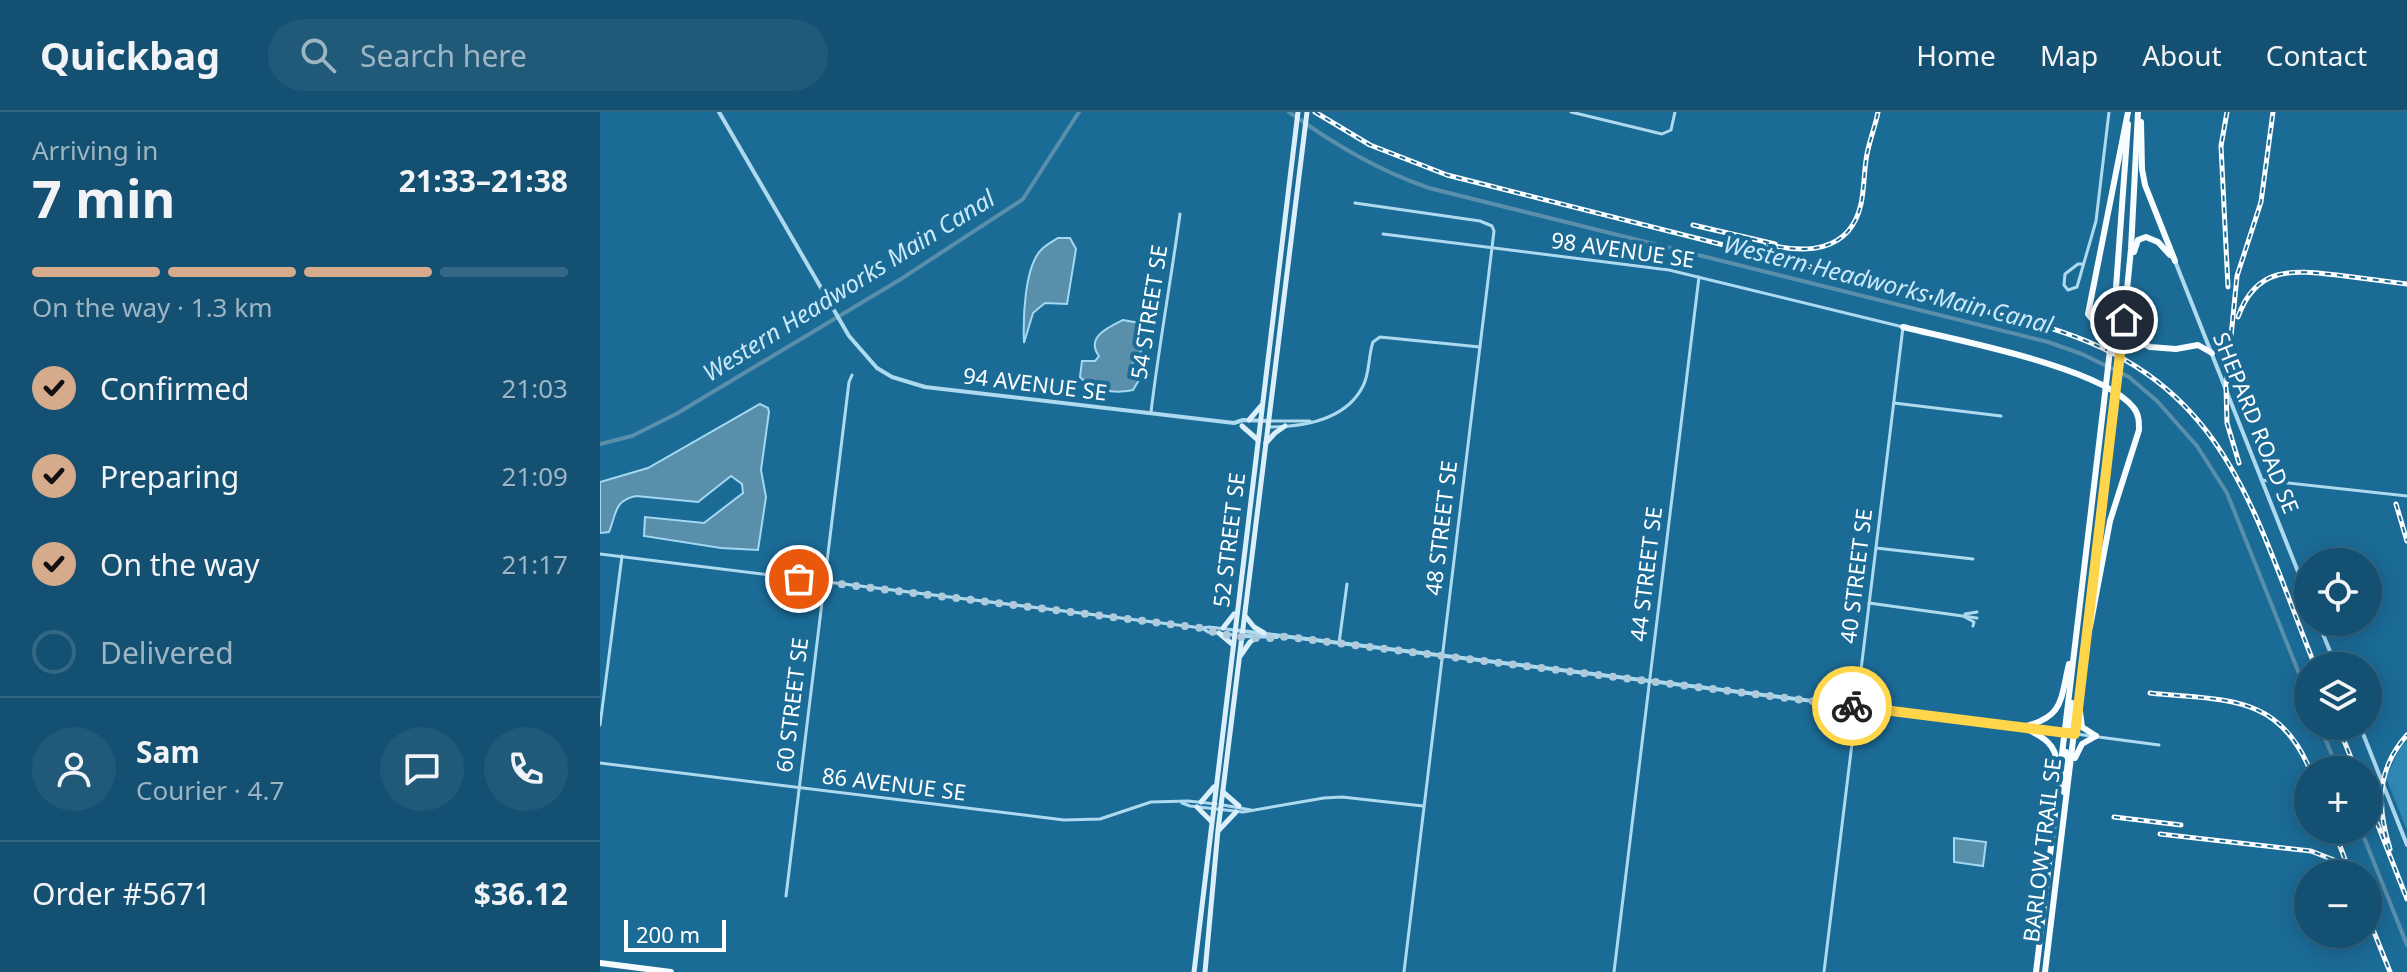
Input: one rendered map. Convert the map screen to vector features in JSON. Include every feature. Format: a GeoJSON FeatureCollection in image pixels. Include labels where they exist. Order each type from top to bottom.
{"type":"FeatureCollection","features":[{"type":"Feature","properties":{"kind":"main road","name":"52 STREET SE"},"geometry":{"type":"LineString","coordinates":[[1194,972],[1212,822],[1223,792],[1266,444],[1263,402],[1298,112]]}},
{"type":"Feature","properties":{"kind":"main road","name":"52 STREET SE"},"geometry":{"type":"LineString","coordinates":[[1205,972],[1218,830],[1217,783],[1236,610],[1307,112]]}},
{"type":"Feature","properties":{"kind":"main road","name":"BARLOW TRAIL SE"},"geometry":{"type":"LineString","coordinates":[[2036,972],[2114,315],[2129,112]]}},
{"type":"Feature","properties":{"kind":"main road"},"geometry":{"type":"LineString","coordinates":[[2129,112],[2092,281],[2088,314],[2150,347],[2176,349],[2198,345],[2212,353]]}},
{"type":"Feature","properties":{"kind":"main road","name":"BARLOW TRAIL SE"},"geometry":{"type":"LineString","coordinates":[[2045,972],[2129,283],[2140,112]]}},
{"type":"Feature","properties":{"kind":"main road"},"geometry":{"type":"LineString","coordinates":[[2140,112],[2145,185],[2175,261]]}},
{"type":"Feature","properties":{"kind":"main road"},"geometry":{"type":"LineString","coordinates":[[2129,283],[2135,246],[2141,238],[2152,239],[2175,261]]}},
{"type":"Feature","properties":{"kind":"main road"},"geometry":{"type":"LineString","coordinates":[[1903,327],[2078,374],[2122,397],[2134,408],[2139,418],[2139,430],[2110,521],[2083,658]]}},
{"type":"Feature","properties":{"kind":"main road"},"geometry":{"type":"LineString","coordinates":[[1249,420],[1263,402]]}},
{"type":"Feature","properties":{"kind":"main road"},"geometry":{"type":"LineString","coordinates":[[1242,426],[1258,440]]}},
{"type":"Feature","properties":{"kind":"main road"},"geometry":{"type":"LineString","coordinates":[[1266,444],[1285,426]]}},
{"type":"Feature","properties":{"kind":"main road"},"geometry":{"type":"LineString","coordinates":[[1232,645],[1221,631],[1236,610]]}},
{"type":"Feature","properties":{"kind":"main road"},"geometry":{"type":"LineString","coordinates":[[1245,616],[1264,633]]}},
{"type":"Feature","properties":{"kind":"main road"},"geometry":{"type":"LineString","coordinates":[[1239,659],[1257,637]]}},
{"type":"Feature","properties":{"kind":"main road"},"geometry":{"type":"LineString","coordinates":[[2023,727],[2045,722],[2058,707],[2076,637]]}},
{"type":"Feature","properties":{"kind":"main road"},"geometry":{"type":"LineString","coordinates":[[2070,683],[2070,728],[2075,734]]}},
{"type":"Feature","properties":{"kind":"main road"},"geometry":{"type":"LineString","coordinates":[[2070,779],[2079,749],[2096,736],[2082,727],[2078,700]]}},
{"type":"Feature","properties":{"kind":"main road"},"geometry":{"type":"LineString","coordinates":[[2023,727],[2045,738],[2054,747],[2058,760],[2056,800]]}},
{"type":"Feature","properties":{"kind":"main road"},"geometry":{"type":"LineString","coordinates":[[2064,823],[2065,732]]}},
{"type":"Feature","properties":{"kind":"main road"},"geometry":{"type":"LineString","coordinates":[[1212,822],[1199,805],[1217,783]]}},
{"type":"Feature","properties":{"kind":"main road"},"geometry":{"type":"LineString","coordinates":[[1218,830],[1237,809],[1223,792]]}},
{"type":"Feature","properties":{"kind":"main road"},"geometry":{"type":"LineString","coordinates":[[600,963],[671,972]]}},
{"type":"Feature","properties":{"kind":"street","name":"94 AVENUE SE"},"geometry":{"type":"LineString","coordinates":[[719,112],[849,336],[877,368],[892,377],[910,384],[1242,426],[1314,421]]}},
{"type":"Feature","properties":{"kind":"street"},"geometry":{"type":"LineString","coordinates":[[1571,112],[1662,134],[1669,133],[1675,112]]}},
{"type":"Feature","properties":{"kind":"street"},"geometry":{"type":"LineString","coordinates":[[2083,264],[2078,264],[2065,274],[2064,285],[2068,290],[2077,287],[2096,221],[2109,112]]}},
{"type":"Feature","properties":{"kind":"street"},"geometry":{"type":"LineString","coordinates":[[1355,203],[1480,221],[1492,226],[1492,248]]}},
{"type":"Feature","properties":{"kind":"street","name":"54 STREET SE"},"geometry":{"type":"LineString","coordinates":[[1151,414],[1180,214]]}},
{"type":"Feature","properties":{"kind":"street","name":"98 AVENUE SE"},"geometry":{"type":"LineString","coordinates":[[1383,234],[1669,270],[1903,327]]}},
{"type":"Feature","properties":{"kind":"street","name":"48 STREET SE"},"geometry":{"type":"LineString","coordinates":[[1404,972],[1492,248]]}},
{"type":"Feature","properties":{"kind":"street","name":"SHEPARD ROAD SE"},"geometry":{"type":"LineString","coordinates":[[2175,261],[2294,562]]}},
{"type":"Feature","properties":{"kind":"street","name":"44 STREET SE"},"geometry":{"type":"LineString","coordinates":[[1614,972],[1699,276]]}},
{"type":"Feature","properties":{"kind":"street","name":"40 STREET SE"},"geometry":{"type":"LineString","coordinates":[[1824,972],[1903,327]]}},
{"type":"Feature","properties":{"kind":"street","name":"94 AVENUE SE"},"geometry":{"type":"LineString","coordinates":[[1234,423],[1249,420],[1285,426],[1330,417],[1354,399],[1367,376],[1373,342],[1380,337],[1480,347]]}},
{"type":"Feature","properties":{"kind":"street","name":"60 STREET SE"},"geometry":{"type":"LineString","coordinates":[[786,896],[823,582],[852,375]]}},
{"type":"Feature","properties":{"kind":"street"},"geometry":{"type":"LineString","coordinates":[[1893,403],[2001,416]]}},
{"type":"Feature","properties":{"kind":"street"},"geometry":{"type":"LineString","coordinates":[[2261,480],[2407,496]]}},
{"type":"Feature","properties":{"kind":"street"},"geometry":{"type":"LineString","coordinates":[[1876,548],[1973,559]]}},
{"type":"Feature","properties":{"kind":"street"},"geometry":{"type":"LineString","coordinates":[[600,554],[1273,639],[1279,636]]}},
{"type":"Feature","properties":{"kind":"street"},"geometry":{"type":"LineString","coordinates":[[600,725],[622,556]]}},
{"type":"Feature","properties":{"kind":"street"},"geometry":{"type":"LineString","coordinates":[[1339,643],[1347,584]]}},
{"type":"Feature","properties":{"kind":"street"},"geometry":{"type":"LineString","coordinates":[[1869,603],[1977,615]]}},
{"type":"Feature","properties":{"kind":"street"},"geometry":{"type":"LineString","coordinates":[[1961,615],[1974,607]]}},
{"type":"Feature","properties":{"kind":"street"},"geometry":{"type":"LineString","coordinates":[[1961,615],[1974,622],[1973,626]]}},
{"type":"Feature","properties":{"kind":"street"},"geometry":{"type":"LineString","coordinates":[[1243,634],[1264,633],[2159,745]]}},
{"type":"Feature","properties":{"kind":"street"},"geometry":{"type":"LineString","coordinates":[[2366,740],[2407,845]]}},
{"type":"Feature","properties":{"kind":"street","name":"86 AVENUE SE"},"geometry":{"type":"LineString","coordinates":[[600,763],[1084,821],[1151,802],[1251,810],[1342,797],[1423,806]]}},
{"type":"Feature","properties":{"kind":"shaded area"},"geometry":{"type":"Polygon","coordinates":[[[1058,238],[1070,238],[1076,249],[1067,304],[1045,303],[1033,313],[1024,343],[1026,294],[1031,268],[1042,249],[1058,238]]]}},
{"type":"Feature","properties":{"kind":"shaded area"},"geometry":{"type":"Polygon","coordinates":[[[1123,320],[1139,323],[1145,335],[1138,362],[1132,359],[1139,380],[1133,390],[1119,392],[1097,388],[1080,377],[1082,361],[1095,361],[1099,356],[1095,349],[1097,338],[1123,320]]]}},
{"type":"Feature","properties":{"kind":"shaded area"},"geometry":{"type":"Polygon","coordinates":[[[760,404],[769,412],[761,470],[766,497],[758,550],[721,548],[644,536],[645,517],[704,523],[743,493],[742,484],[731,476],[698,502],[636,496],[629,498],[617,509],[609,532],[600,533],[600,482],[648,468],[760,404]]]}},
{"type":"Feature","properties":{"kind":"shaded area"},"geometry":{"type":"Polygon","coordinates":[[[2407,741],[2407,830],[2386,778],[2400,748],[2407,741]]]}},
{"type":"Feature","properties":{"kind":"shaded area"},"geometry":{"type":"Polygon","coordinates":[[[1954,838],[1986,842],[1983,866],[1954,862],[1954,838]]]}},
{"type":"Feature","properties":{"kind":"waterway","name":"Western Headworks Main Canal"},"geometry":{"type":"LineString","coordinates":[[600,444],[632,436],[676,414],[901,279],[1023,199],[1079,112]]}},
{"type":"Feature","properties":{"kind":"waterway","name":"Western Headworks Main Canal"},"geometry":{"type":"LineString","coordinates":[[1289,112],[1356,155],[1429,188],[2048,342],[2082,354],[2129,377],[2157,401],[2197,446],[2227,493],[2294,661]]}},
{"type":"Feature","properties":{"kind":"waterway","name":"Western Headworks Main Canal"},"geometry":{"type":"LineString","coordinates":[[2326,740],[2332,756]]}},
{"type":"Feature","properties":{"kind":"waterway","name":"Western Headworks Main Canal"},"geometry":{"type":"LineString","coordinates":[[2367,844],[2407,945]]}},
{"type":"Feature","properties":{"kind":"railway"},"geometry":{"type":"LineString","coordinates":[[1315,112],[1370,145],[1447,175],[2032,323],[2097,346],[2148,375],[2189,410],[2221,452],[2247,498],[2310,652]]}},
{"type":"Feature","properties":{"kind":"railway"},"geometry":{"type":"LineString","coordinates":[[1766,244],[1810,249],[1836,241],[1847,232],[1861,204],[1867,154],[1878,112]]}},
{"type":"Feature","properties":{"kind":"railway"},"geometry":{"type":"LineString","coordinates":[[2227,112],[2221,146],[2228,287]]}},
{"type":"Feature","properties":{"kind":"railway"},"geometry":{"type":"LineString","coordinates":[[2239,463],[2227,423],[2226,387],[2237,276],[2261,202],[2273,112]]}},
{"type":"Feature","properties":{"kind":"railway"},"geometry":{"type":"LineString","coordinates":[[1693,225],[1775,244]]}},
{"type":"Feature","properties":{"kind":"railway"},"geometry":{"type":"LineString","coordinates":[[2238,317],[2255,288],[2277,275],[2321,273],[2407,284]]}},
{"type":"Feature","properties":{"kind":"railway"},"geometry":{"type":"LineString","coordinates":[[2396,504],[2407,541]]}},
{"type":"Feature","properties":{"kind":"railway"},"geometry":{"type":"LineString","coordinates":[[2150,693],[2245,705],[2264,713],[2282,726],[2303,756]]}},
{"type":"Feature","properties":{"kind":"railway"},"geometry":{"type":"LineString","coordinates":[[2390,849],[2381,804],[2382,789],[2389,762],[2407,735]]}},
{"type":"Feature","properties":{"kind":"railway"},"geometry":{"type":"LineString","coordinates":[[2344,740],[2350,756]]}},
{"type":"Feature","properties":{"kind":"railway"},"geometry":{"type":"LineString","coordinates":[[2114,817],[2181,825]]}},
{"type":"Feature","properties":{"kind":"railway"},"geometry":{"type":"LineString","coordinates":[[2160,834],[2311,851],[2334,860]]}},
{"type":"Feature","properties":{"kind":"railway"},"geometry":{"type":"LineString","coordinates":[[2382,836],[2407,899]]}},
{"type":"Feature","properties":{"kind":"railway"},"geometry":{"type":"LineString","coordinates":[[2339,844],[2345,860]]}},
{"type":"Feature","properties":{"kind":"railway"},"geometry":{"type":"LineString","coordinates":[[2380,948],[2390,972]]}},
{"type":"Feature","properties":{"kind":"way so far"},"geometry":{"type":"LineString","coordinates":[[799,579],[1202,628],[1208,632],[1273,639],[1279,636],[1852,706]]}},
{"type":"Feature","properties":{"kind":"route"},"geometry":{"type":"LineString","coordinates":[[1852,706],[2075,734],[2124,320]]}}]}
